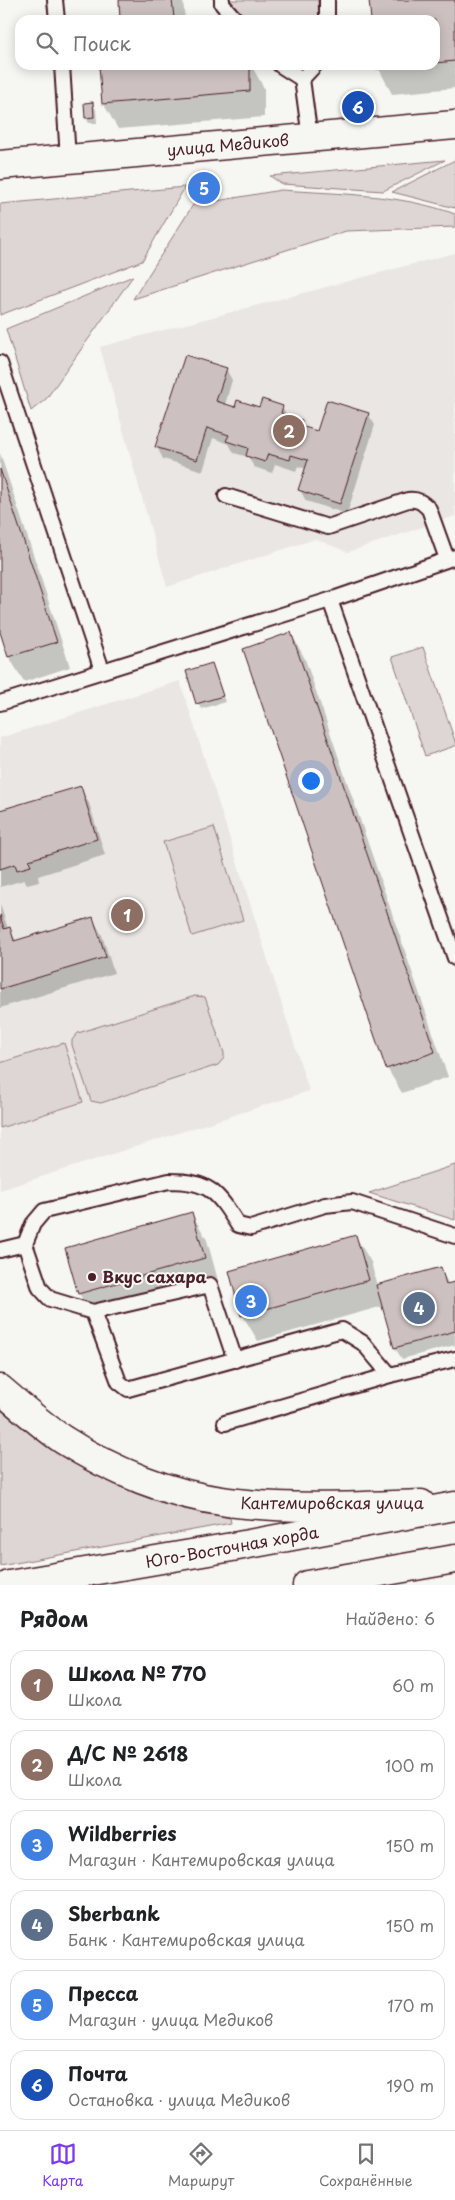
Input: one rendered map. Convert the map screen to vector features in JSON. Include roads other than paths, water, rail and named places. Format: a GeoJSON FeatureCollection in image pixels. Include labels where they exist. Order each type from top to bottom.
{"type":"FeatureCollection","features":[{"type":"Feature","properties":{"kind":"main road","name":"улица Медиков"},"geometry":{"type":"LineString","coordinates":[[0,165],[455,125]]}},
{"type":"Feature","properties":{"kind":"main road","name":"Кантемировская улица"},"geometry":{"type":"LineString","coordinates":[[0,1389],[62,1439],[92,1456],[159,1485],[191,1494],[226,1502],[265,1506],[455,1505]]}},
{"type":"Feature","properties":{"kind":"main road","name":"Юго-Восточная хорда"},"geometry":{"type":"LineString","coordinates":[[9,1585],[238,1546],[455,1505]]}},
{"type":"Feature","properties":{"kind":"main road"},"geometry":{"type":"LineString","coordinates":[[307,1585],[455,1559]]}},
{"type":"Feature","properties":{"kind":"lane"},"geometry":{"type":"LineString","coordinates":[[55,0],[56,15]]}},
{"type":"Feature","properties":{"kind":"lane"},"geometry":{"type":"LineString","coordinates":[[222,0],[222,4],[232,15]]}},
{"type":"Feature","properties":{"kind":"lane"},"geometry":{"type":"LineString","coordinates":[[327,0],[327,15]]}},
{"type":"Feature","properties":{"kind":"lane"},"geometry":{"type":"LineString","coordinates":[[62,70],[68,159]]}},
{"type":"Feature","properties":{"kind":"lane"},"geometry":{"type":"LineString","coordinates":[[288,70],[302,79],[310,138]]}},
{"type":"Feature","properties":{"kind":"lane"},"geometry":{"type":"LineString","coordinates":[[302,79],[310,70]]}},
{"type":"Feature","properties":{"kind":"lane"},"geometry":{"type":"LineString","coordinates":[[0,363],[102,670]]}},
{"type":"Feature","properties":{"kind":"lane"},"geometry":{"type":"LineString","coordinates":[[0,703],[330,600],[451,558],[429,509],[424,503],[416,499],[328,527],[226,496]]}},
{"type":"Feature","properties":{"kind":"lane"},"geometry":{"type":"LineString","coordinates":[[330,600],[455,958]]}},
{"type":"Feature","properties":{"kind":"lane"},"geometry":{"type":"LineString","coordinates":[[235,1360],[210,1284],[93,1312],[50,1299],[40,1288],[25,1244],[33,1224],[44,1211],[176,1181],[190,1181],[210,1188],[223,1202],[238,1225],[251,1228],[325,1204],[352,1202],[455,1236]]}},
{"type":"Feature","properties":{"kind":"lane"},"geometry":{"type":"LineString","coordinates":[[0,1250],[25,1244]]}},
{"type":"Feature","properties":{"kind":"lane"},"geometry":{"type":"LineString","coordinates":[[93,1312],[118,1382],[128,1389],[342,1330],[363,1343],[390,1375]]}},
{"type":"Feature","properties":{"kind":"lane"},"geometry":{"type":"LineString","coordinates":[[225,1423],[390,1375],[455,1359]]}},
{"type":"Feature","properties":{"kind":"place","name":"Почта"},"geometry":{"type":"Point","coordinates":[358,107]}},
{"type":"Feature","properties":{"kind":"place","name":"Пресса"},"geometry":{"type":"Point","coordinates":[204,188]}},
{"type":"Feature","properties":{"kind":"place","name":"Д/C № 2618"},"geometry":{"type":"Point","coordinates":[289,431]}},
{"type":"Feature","properties":{"kind":"place","name":"Школа № 770"},"geometry":{"type":"Point","coordinates":[127,915]}},
{"type":"Feature","properties":{"kind":"place","name":"Вкус сахара"},"geometry":{"type":"Point","coordinates":[92,1277]}},
{"type":"Feature","properties":{"kind":"place","name":"Wildberries"},"geometry":{"type":"Point","coordinates":[251,1301]}},
{"type":"Feature","properties":{"kind":"place","name":"Sberbank"},"geometry":{"type":"Point","coordinates":[419,1308]}}]}
